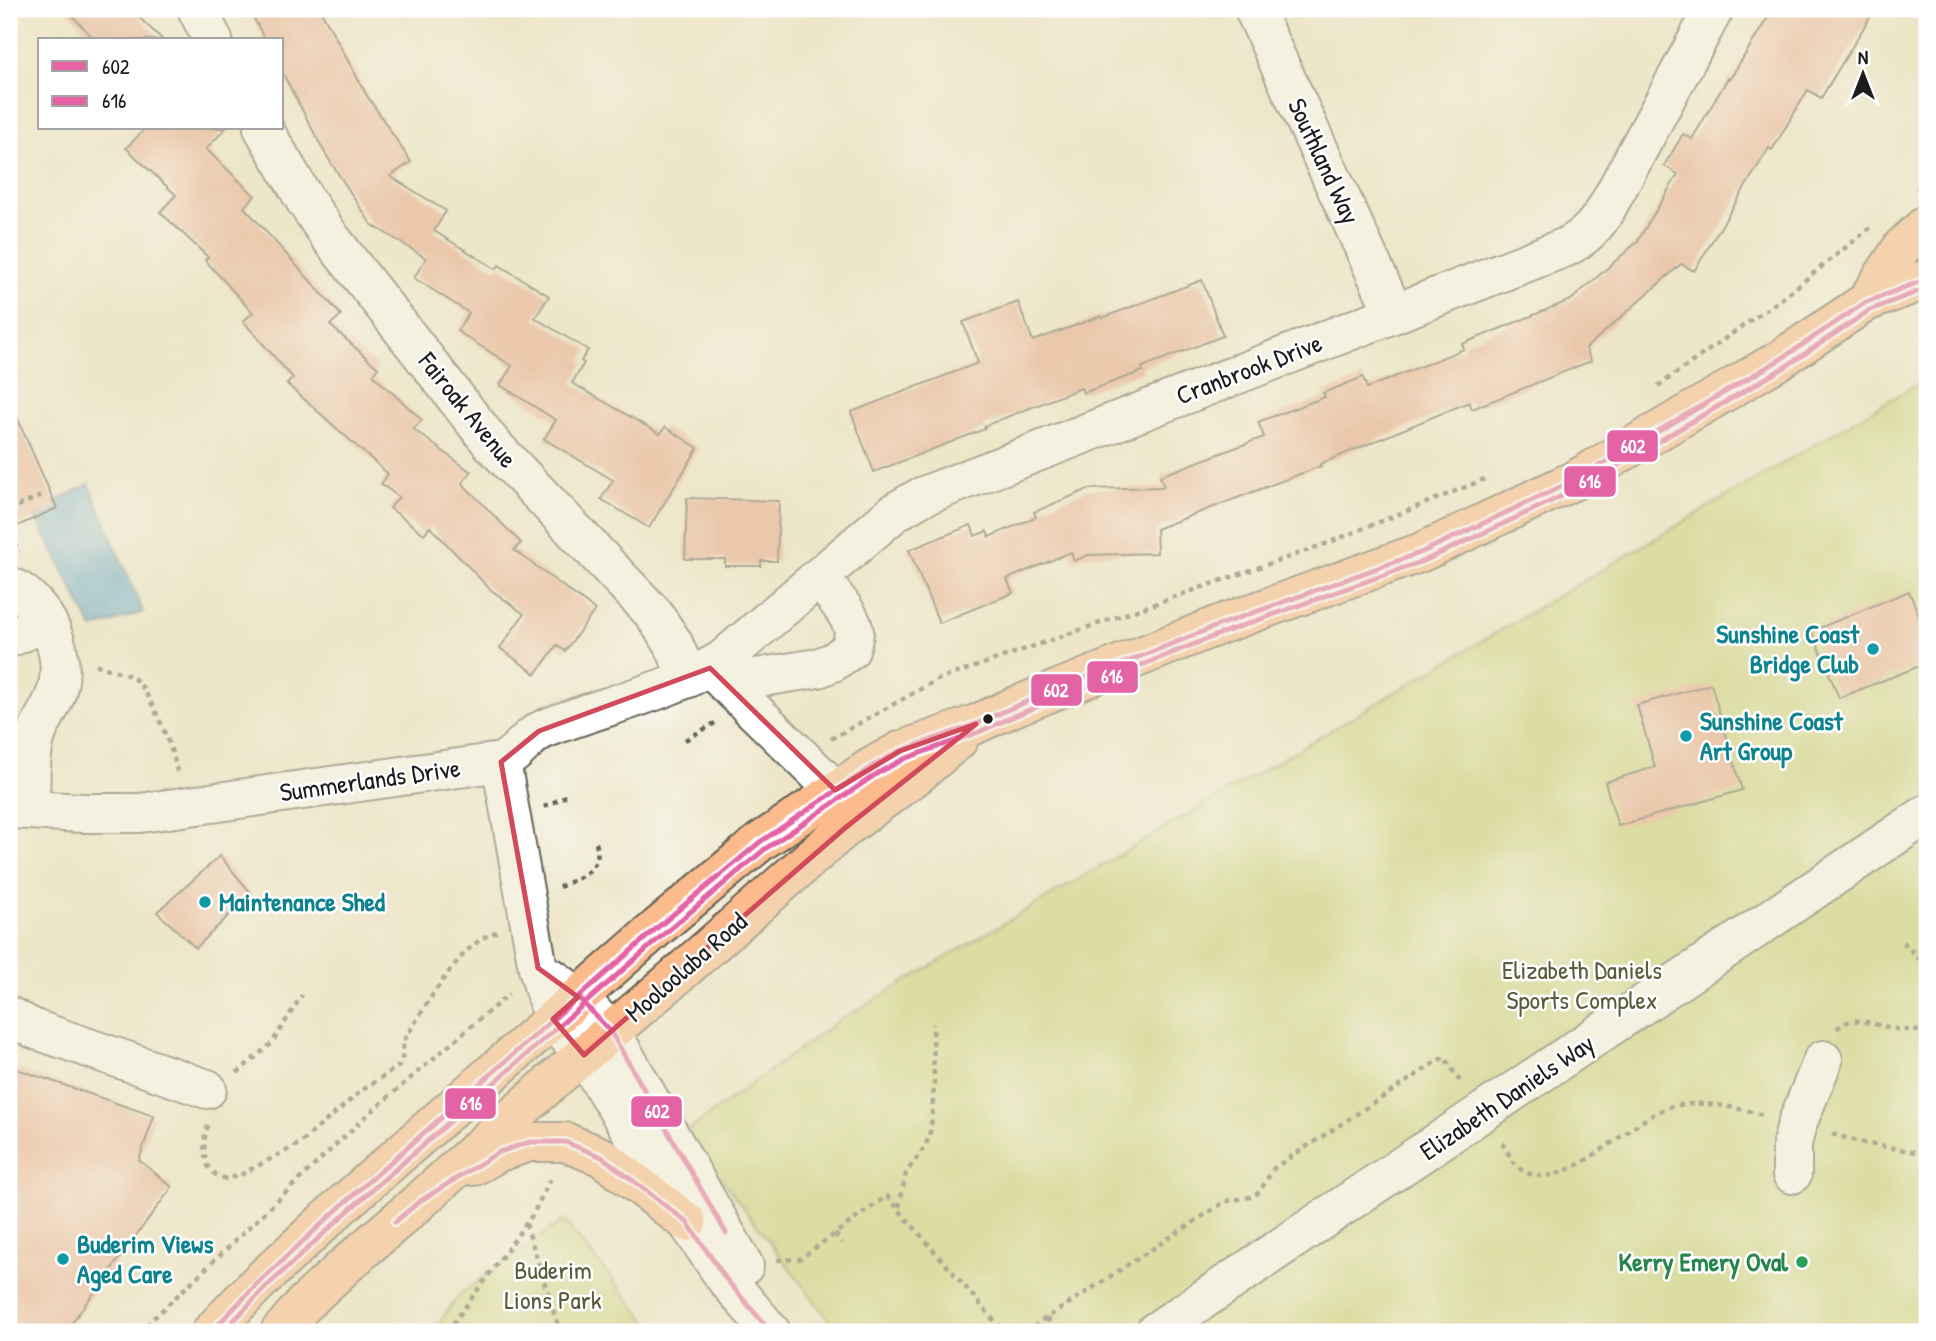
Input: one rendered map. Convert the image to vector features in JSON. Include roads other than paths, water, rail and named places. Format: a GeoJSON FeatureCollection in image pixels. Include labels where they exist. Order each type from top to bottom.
{"type":"FeatureCollection","features":[{"type":"Feature","properties":{"kind":"main road","name":"Mooloolaba Road"},"geometry":{"type":"LineString","coordinates":[[1866,302],[1903,246],[1917,211]]}},
{"type":"Feature","properties":{"kind":"main road","name":"Mooloolaba Road"},"geometry":{"type":"LineString","coordinates":[[211,1332],[258,1283],[342,1205],[565,1008],[760,842],[835,790],[900,751],[976,724],[1219,625],[1422,552],[1574,480],[1781,359],[1866,302],[1927,279]]}},
{"type":"Feature","properties":{"kind":"main road","name":"Mooloolaba Road"},"geometry":{"type":"LineString","coordinates":[[279,1332],[337,1273],[597,1043],[845,828],[917,775],[976,724]]}},
{"type":"Feature","properties":{"kind":"main road"},"geometry":{"type":"LineString","coordinates":[[420,1201],[499,1152],[530,1142],[565,1142],[603,1157],[687,1222]]}},
{"type":"Feature","properties":{"kind":"street"},"geometry":{"type":"LineString","coordinates":[[197,9],[212,38]]}},
{"type":"Feature","properties":{"kind":"street","name":"Southland Way"},"geometry":{"type":"LineString","coordinates":[[1254,9],[1394,313]]}},
{"type":"Feature","properties":{"kind":"street","name":"Cranbrook Drive"},"geometry":{"type":"LineString","coordinates":[[708,676],[895,512],[921,496],[1566,247],[1589,234],[1605,211],[1714,9]]}},
{"type":"Feature","properties":{"kind":"street","name":"Fairoak Avenue"},"geometry":{"type":"LineString","coordinates":[[264,130],[330,237],[492,444],[653,613],[673,643],[835,790]]}},
{"type":"Feature","properties":{"kind":"street"},"geometry":{"type":"LineString","coordinates":[[15,573],[15,588],[32,602],[47,622],[59,659],[60,674],[56,695],[36,736],[20,810]]}},
{"type":"Feature","properties":{"kind":"street"},"geometry":{"type":"LineString","coordinates":[[708,676],[818,668],[834,662],[850,650],[854,632],[844,610],[818,578]]}},
{"type":"Feature","properties":{"kind":"street"},"geometry":{"type":"LineString","coordinates":[[9,638],[47,622]]}},
{"type":"Feature","properties":{"kind":"street","name":"Summerlands Drive"},"geometry":{"type":"LineString","coordinates":[[20,810],[140,813],[500,762],[515,754],[539,731],[708,676]]}},
{"type":"Feature","properties":{"kind":"street"},"geometry":{"type":"LineString","coordinates":[[500,762],[526,980],[565,1008],[597,1043],[746,1269],[772,1332]]}},
{"type":"Feature","properties":{"kind":"street","name":"Elizabeth Daniels Way"},"geometry":{"type":"LineString","coordinates":[[1155,1332],[1927,814]]}},
{"type":"Feature","properties":{"kind":"street"},"geometry":{"type":"LineString","coordinates":[[9,1016],[34,1029],[217,1094]]}},
{"type":"Feature","properties":{"kind":"street"},"geometry":{"type":"LineString","coordinates":[[597,1043],[687,1222],[726,1279],[772,1332]]}},
{"type":"Feature","properties":{"kind":"street"},"geometry":{"type":"LineString","coordinates":[[1792,1174],[1792,1144],[1797,1124],[1827,1049]]}},
{"type":"Feature","properties":{"kind":"water"},"geometry":{"type":"Polygon","coordinates":[[[89,484],[143,612],[93,629],[33,512],[89,484]]]}},
{"type":"Feature","properties":{"kind":"place","name":"Sunshine Coast Bridge Club"},"geometry":{"type":"Point","coordinates":[1873,649]}},
{"type":"Feature","properties":{"kind":"place","name":"Sunshine Coast Art Group"},"geometry":{"type":"Point","coordinates":[1686,736]}},
{"type":"Feature","properties":{"kind":"place","name":"Maintenance Shed"},"geometry":{"type":"Point","coordinates":[205,902]}},
{"type":"Feature","properties":{"kind":"place","name":"Buderim Views Aged Care"},"geometry":{"type":"Point","coordinates":[63,1259]}},
{"type":"Feature","properties":{"kind":"place","name":"Kerry Emery Oval"},"geometry":{"type":"Point","coordinates":[1802,1262]}},
{"type":"Feature","properties":{"kind":"park label","name":"Elizabeth Daniels Sports Complex"},"geometry":{"type":"Point","coordinates":[1582,985]}},
{"type":"Feature","properties":{"kind":"park label","name":"Buderim Lions Park"},"geometry":{"type":"Point","coordinates":[553,1285]}}]}
